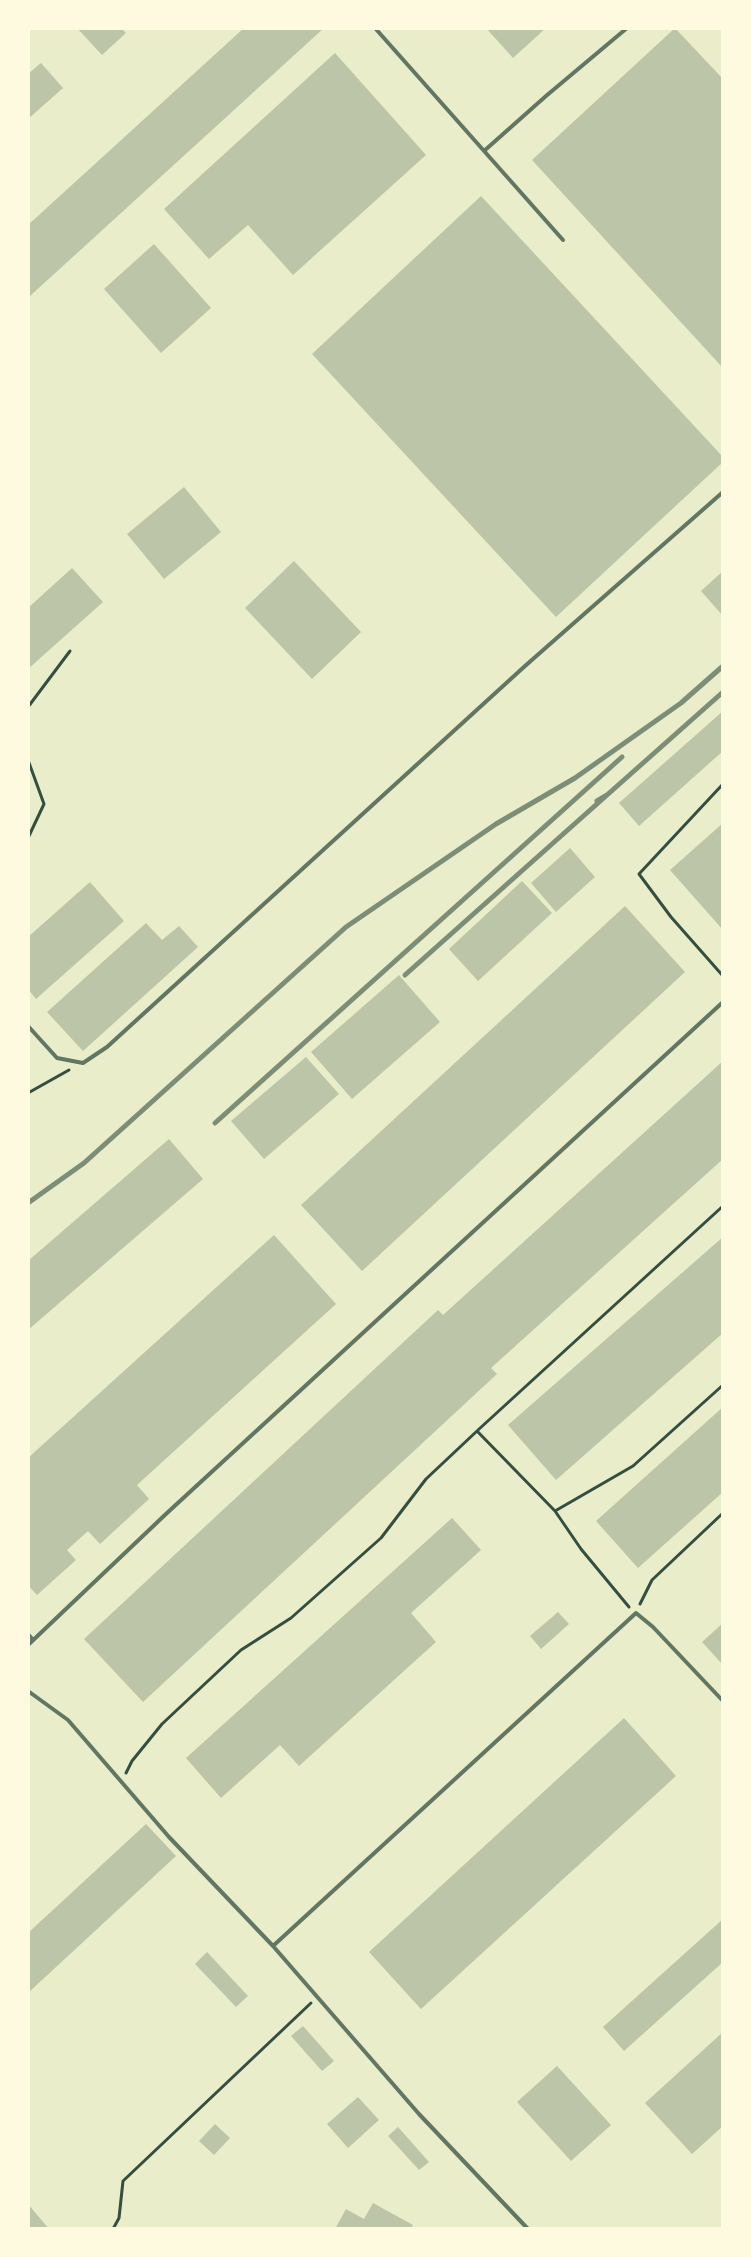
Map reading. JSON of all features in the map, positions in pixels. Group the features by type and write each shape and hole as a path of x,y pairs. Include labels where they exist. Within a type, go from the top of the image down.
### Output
{"lane":[{"path":"375,28 563,240"},
{"path":"484,151 627,28"},
{"path":"28,1026 57,1058 83,1063 107,1047 525,666 723,492"},
{"path":"28,1645 167,1513 723,1002"},
{"path":"273,1946 636,1613 723,1701"},
{"path":"28,1634 33,1640"},
{"path":"28,1691 68,1720 169,1837 273,1946 419,2114 528,2229"}],"path":[{"path":"28,707 70,651"},
{"path":"28,760 44,804 28,838"},
{"path":"723,784 639,874 671,917 723,976"},
{"path":"28,1093 83,1063"},
{"path":"121,1782 132,1761 162,1724 241,1650 291,1618 381,1538 426,1479 723,1206"},
{"path":"555,1511 633,1466 723,1385"},
{"path":"477,1431 555,1511 581,1549 636,1613 652,1580 723,1513"},
{"path":"113,2229 119,2218 123,2181 318,1998"}],"building":[{"path":"77,28 121,28 126,33 102,55"},
{"path":"244,28 324,28 30,296 28,225"},
{"path":"486,28 546,28 513,58"},
{"path":"675,28 723,79 723,368 532,160"},
{"path":"335,53 426,155 293,275 248,225 209,259 164,209"},
{"path":"41,63 63,88 28,119 28,74"},
{"path":"481,196 723,457 723,462 556,617 312,354"},
{"path":"154,244 211,308 161,353 104,289"},
{"path":"184,487 221,532 164,579 127,534"},
{"path":"294,561 361,632 312,679 245,608"},
{"path":"72,568 103,602 28,669 28,608"},
{"path":"723,571 723,616 701,591"},
{"path":"723,711 723,751 639,826 619,803"},
{"path":"723,823 723,930 670,870"},
{"path":"570,848 595,877 556,912 531,883"},
{"path":"522,881 552,913 478,981 449,949"},
{"path":"90,882 124,921 36,999 28,989 28,937"},
{"path":"625,906 685,972 362,1271 301,1205"},
{"path":"146,923 162,940 179,926 198,947 83,1051 47,1012"},
{"path":"399,975 440,1022 352,1099 311,1052"},
{"path":"306,1057 339,1094 264,1159 231,1121"},
{"path":"723,1061 723,1159 491,1368 497,1374 143,1702 84,1639 438,1310 443,1315"},
{"path":"169,1139 203,1179 28,1330 28,1261"},
{"path":"274,1235 336,1304 137,1485 149,1499 100,1544 88,1531 67,1550 76,1560 37,1595 28,1585 28,1458"},
{"path":"723,1237 723,1333 556,1480 508,1425"},
{"path":"723,1407 723,1492 638,1568 596,1521"},
{"path":"452,1518 481,1550 411,1613 436,1642 299,1766 280,1745 221,1798 186,1758"},
{"path":"558,1612 569,1624 541,1649 530,1636"},
{"path":"723,1623 723,1665 702,1642"},
{"path":"624,1718 676,1776 421,2009 369,1952"},
{"path":"146,1824 176,1856 28,1993 28,1933"},
{"path":"723,1919 723,1962 624,2051 603,2027"},
{"path":"207,1952 248,1996 236,2007 195,1964"},
{"path":"303,2026 334,2061 322,2071 291,2036"},
{"path":"723,2032 723,2126 692,2154 645,2103"},
{"path":"557,2066 611,2125 571,2161 517,2102"},
{"path":"358,2097 379,2120 348,2148 327,2124"},
{"path":"215,2124 230,2138 214,2155 199,2141"},
{"path":"398,2127 429,2162 419,2170 388,2136"},
{"path":"373,2203 413,2225 411,2229 335,2229 346,2209 364,2219"},
{"path":"28,2204 49,2229 28,2229"}],"railway":[{"path":"28,1203 84,1163 346,927 496,824 575,778 681,703 723,666"},
{"path":"597,801 723,692"},
{"path":"215,1123 622,757"},
{"path":"405,975 607,795"}]}
